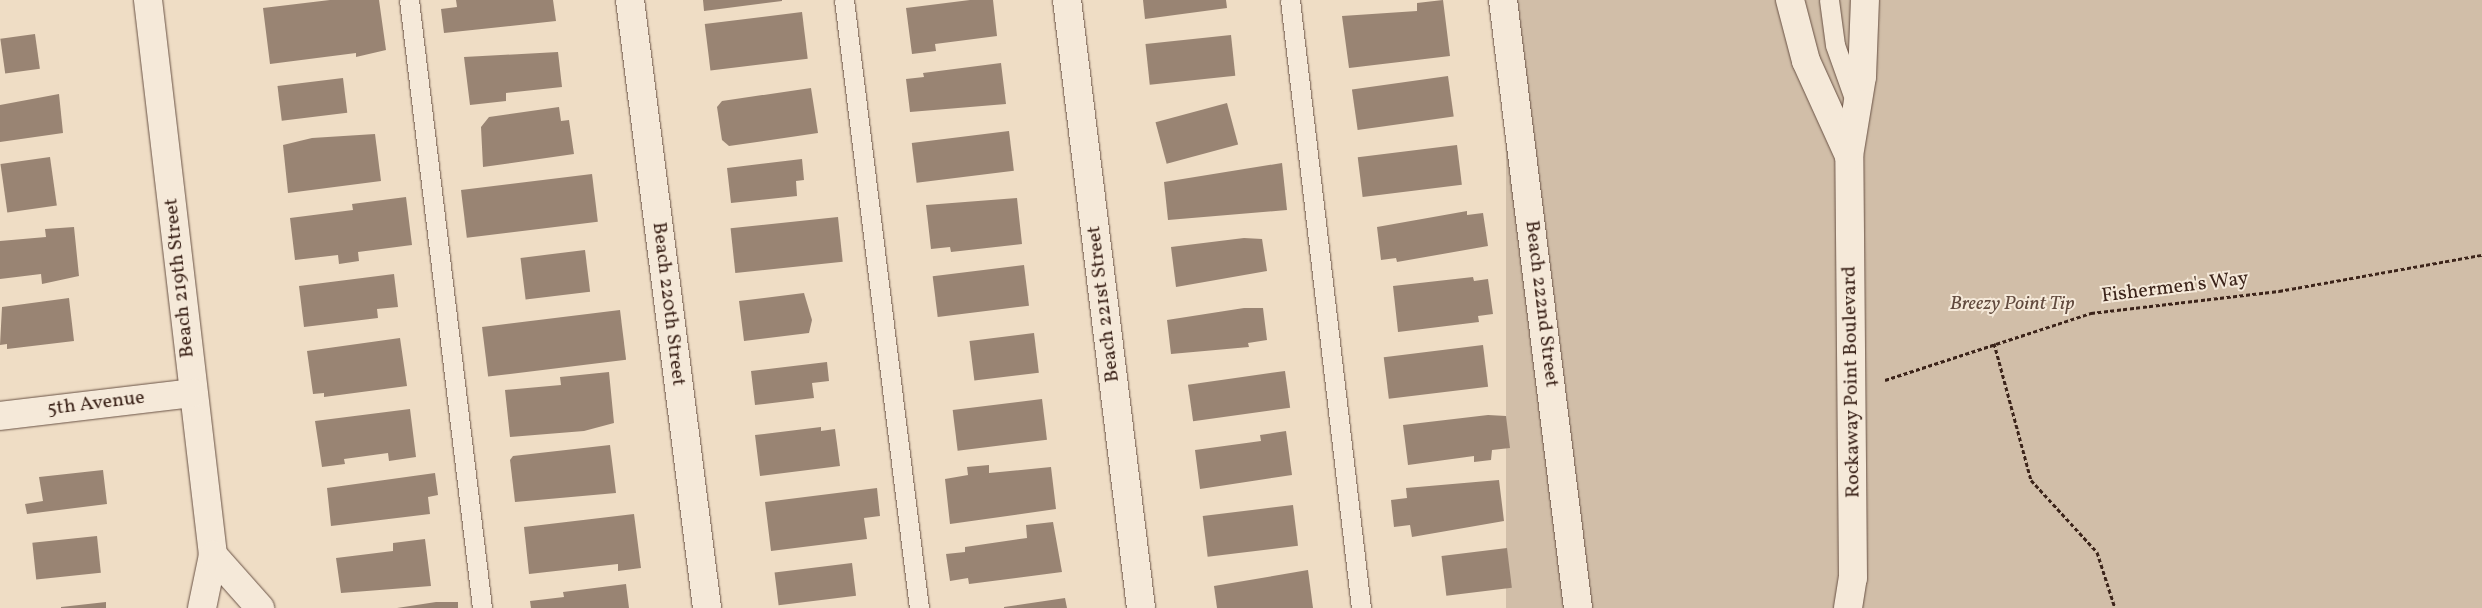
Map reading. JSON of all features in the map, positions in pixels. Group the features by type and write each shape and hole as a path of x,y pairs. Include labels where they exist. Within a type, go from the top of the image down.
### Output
{"street":[{"name":"Beach 219th Street","path":"148,0 213,555 202,608"},
{"name":"Beach 220th Street","path":"630,0 707,608"},
{"name":"Beach 221st Street","path":"1067,0 1141,608"},
{"name":"Beach 222nd Street","path":"1503,0 1578,608"},
{"name":"Rockaway Point Boulevard","path":"1790,0 1806,61 1849,156"},
{"name":"Rockaway Point Boulevard","path":"1848,608 1853,578 1849,156 1857,108 1865,0"},
{"name":"5th Avenue","path":"0,416 193,393"},
{"path":"213,555 260,608"},
{"path":"234,577 237,608"}],"lane":[{"path":"409,0 482,608"},
{"path":"844,0 919,608"},
{"path":"1290,0 1360,608"},
{"path":"1829,0 1835,45 1857,108"}],"path":[{"name":"Fishermen's Way","path":"1851,391 2091,313 2279,291 2482,254"},
{"path":"1994,343 2031,480 2097,552 2115,608"}],"green space":[{"name":"Breezy Point Tip","path":"1506,0 2482,0 2482,608 1506,608"}],"building":[{"path":"330,0 379,0 386,50 356,57 356,53 270,64 263,8"},
{"path":"456,0 553,0 556,21 444,33 441,9 457,7"},
{"path":"703,0 782,0 782,1 704,11"},
{"path":"970,0 993,0 997,36 935,44 936,51 912,54 906,8"},
{"path":"1143,0 1226,0 1227,8 1145,19"},
{"path":"1443,0 1450,56 1349,68 1342,16 1417,11 1417,3"},
{"path":"802,12 808,59 710,71 705,24"},
{"path":"35,34 40,69 5,74 0,39"},
{"path":"1231,35 1235,76 1150,85 1145,44"},
{"path":"558,52 562,87 506,93 506,101 470,105 464,57"},
{"path":"1001,63 1006,104 910,112 906,79 924,77 923,73"},
{"path":"1448,76 1454,117 1358,130 1352,89"},
{"path":"343,78 347,113 282,121 277,86"},
{"path":"811,88 818,133 729,146 722,140 717,107 722,101"},
{"path":"59,94 63,133 0,142 0,105"},
{"path":"1227,103 1238,145 1167,164 1156,122"},
{"path":"559,107 561,121 569,120 574,154 483,167 481,127 489,117"},
{"path":"1009,131 1014,171 917,183 912,143"},
{"path":"375,134 381,181 288,193 283,145 312,138"},
{"path":"1457,145 1462,185 1363,197 1358,157"},
{"path":"50,157 57,206 7,212 0,164"},
{"path":"802,159 804,180 796,181 797,196 731,203 727,168"},
{"path":"1282,163 1287,210 1168,220 1164,182"},
{"path":"592,174 598,222 467,238 461,190"},
{"path":"406,197 412,245 358,252 359,261 339,264 338,255 295,260 290,218 353,210 352,204"},
{"path":"1017,198 1022,244 951,252 950,247 931,249 926,205"},
{"path":"1467,211 1467,215 1483,213 1488,246 1397,262 1396,258 1381,260 1377,227"},
{"path":"838,217 843,262 735,273 731,228"},
{"path":"74,227 79,276 42,284 41,274 0,279 0,241 46,237 45,229"},
{"path":"1244,238 1262,239 1267,271 1176,287 1171,247"},
{"path":"585,250 590,292 526,300 520,258"},
{"path":"1024,265 1029,306 938,317 933,276"},
{"path":"394,274 398,307 377,309 378,318 304,327 299,286"},
{"path":"1473,277 1474,281 1488,279 1493,314 1478,316 1479,322 1398,332 1393,286"},
{"path":"804,293 812,320 809,333 744,341 739,301"},
{"path":"69,298 74,341 7,349 7,344 0,345 2,307"},
{"path":"1244,308 1263,308 1267,340 1248,343 1249,347 1171,354 1167,320"},
{"path":"620,310 626,360 488,377 482,327"},
{"path":"1034,333 1039,373 974,381 969,341"},
{"path":"400,338 407,386 324,397 324,393 313,394 307,351"},
{"path":"1483,345 1488,387 1389,399 1384,357"},
{"path":"827,362 829,381 812,383 814,398 755,405 751,371"},
{"path":"1285,371 1290,408 1193,421 1188,385"},
{"path":"609,372 614,423 584,431 510,437 505,390 561,385 560,377"},
{"path":"1042,399 1047,440 958,451 953,410"},
{"path":"410,409 416,457 389,461 388,453 344,459 345,464 322,467 315,421"},
{"path":"1488,415 1506,416 1510,448 1492,450 1491,460 1474,462 1474,456 1408,465 1403,425"},
{"path":"821,427 821,431 835,429 840,466 760,476 755,435"},
{"path":"1286,431 1292,475 1200,489 1195,450 1261,441 1260,435"},
{"path":"610,445 616,493 515,502 510,460 513,456"},
{"path":"989,465 989,473 1051,467 1056,509 950,524 945,479 968,475 967,467"},
{"path":"103,470 107,504 27,514 25,504 43,501 39,477"},
{"path":"435,473 438,495 428,497 430,514 331,526 327,488"},
{"path":"1499,480 1504,521 1412,537 1410,525 1394,527 1391,500 1407,498 1406,488"},
{"path":"877,488 880,516 864,518 867,539 771,551 765,502"},
{"path":"1293,505 1298,546 1208,557 1203,516"},
{"path":"634,514 641,568 618,571 618,564 529,574 524,527"},
{"path":"1053,522 1062,572 969,584 968,578 950,581 946,554 965,552 965,547 1027,538 1026,525"},
{"path":"97,536 101,573 36,580 32,543"},
{"path":"425,539 431,586 341,593 336,558 393,551 393,543"},
{"path":"1507,548 1512,588 1446,596 1441,556"},
{"path":"852,563 856,596 779,605 775,573"},
{"path":"1308,570 1313,608 1217,608 1214,586"},
{"path":"626,584 629,608 531,608 530,601 564,597 563,592"},
{"path":"1065,598 1067,608 1004,608 1004,607"},
{"path":"106,602 106,608 61,608 61,607"},
{"path":"436,602 458,602 458,608 397,608"}]}
